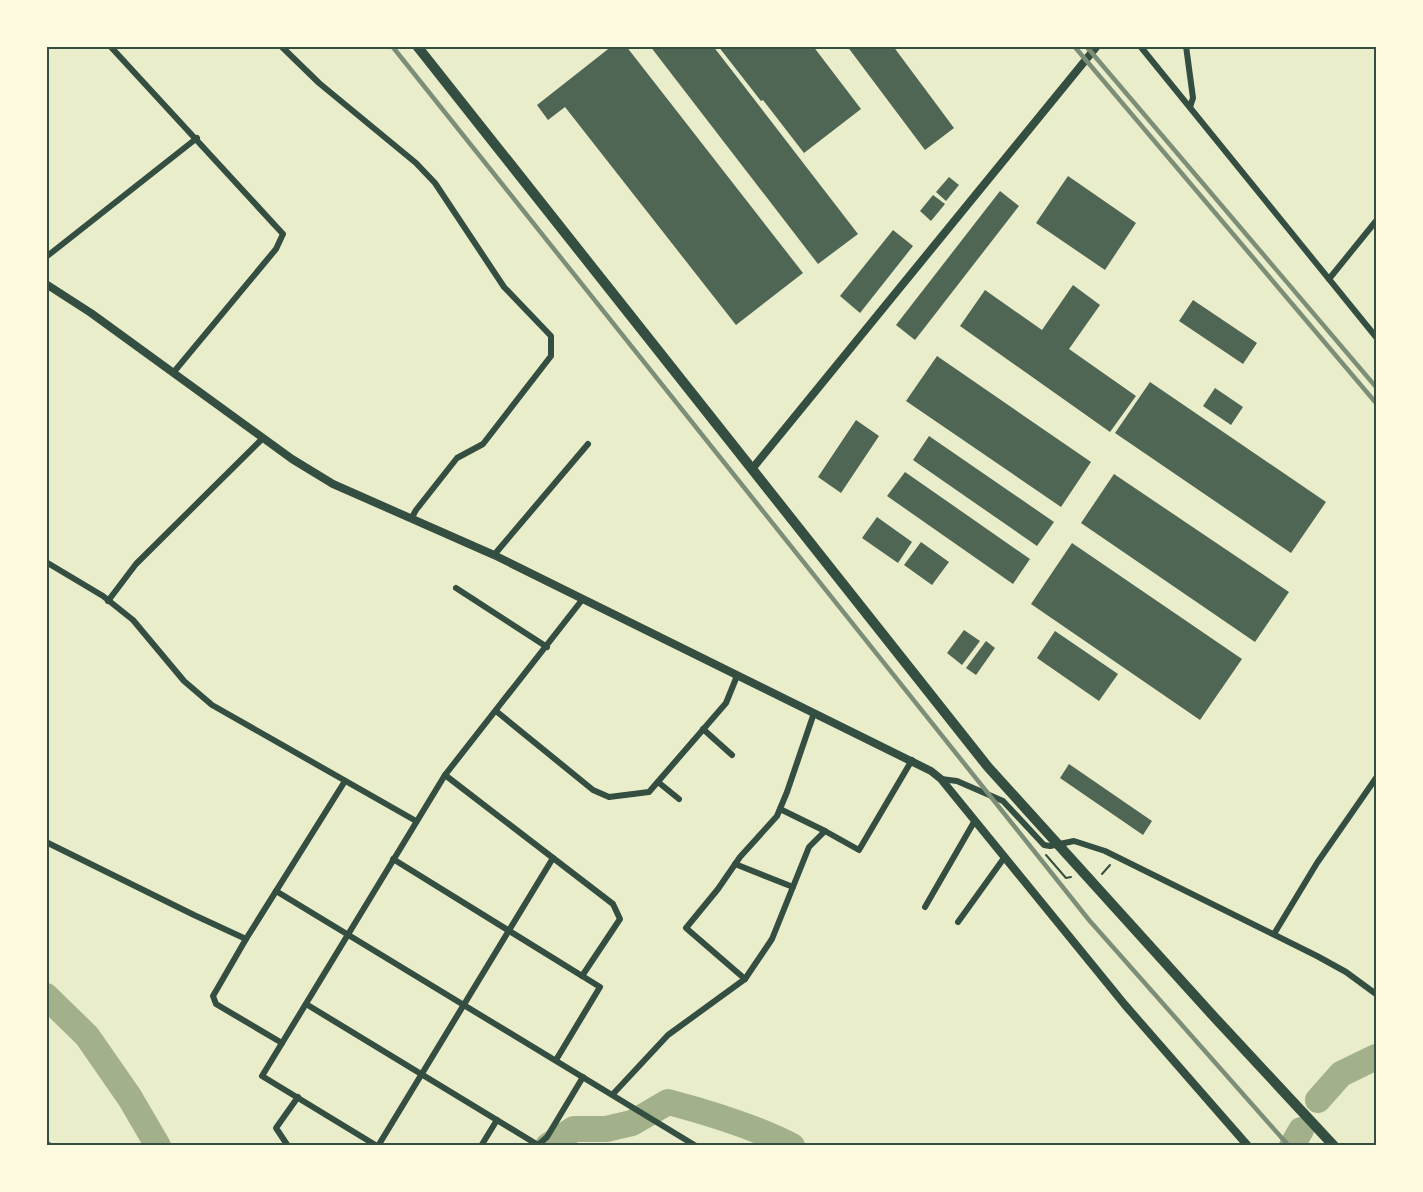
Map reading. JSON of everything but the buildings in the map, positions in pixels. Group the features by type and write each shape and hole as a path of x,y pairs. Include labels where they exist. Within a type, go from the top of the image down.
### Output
{"highway":[{"path":"417,46 988,766 1334,1146"}],"street":[{"path":"110,46 284,234 276,249 173,373"},
{"path":"281,46 319,83 416,163 435,183 504,286 551,336 551,356 483,444 457,458 411,519"},
{"path":"752,468 1097,46"},
{"path":"1140,46 1377,337"},
{"path":"1186,46 1193,98 1190,107"},
{"path":"46,257 197,138"},
{"path":"1329,279 1377,221"},
{"path":"46,284 292,459 333,484 494,555 912,760 941,779 1125,1005 1248,1146"},
{"path":"108,601 136,564 263,438"},
{"path":"494,555 588,444"},
{"path":"47,562 108,601 133,621 184,681 212,705 416,821"},
{"path":"456,588 547,647"},
{"path":"553,858 377,1146 262,1076 444,775 582,600"},
{"path":"496,711 593,790 609,797 649,792 726,703 737,676"},
{"path":"745,979 686,928 735,864 777,816 814,713"},
{"path":"703,729 732,755"},
{"path":"780,809 859,850 912,760"},
{"path":"444,775 613,904 620,919 582,976"},
{"path":"1274,934 1317,863 1377,778"},
{"path":"941,779 957,781 1003,801 1041,842 1050,846 1074,841 1105,851 1274,934 1346,972 1377,994"},
{"path":"282,1043 216,1004 213,996 345,780"},
{"path":"658,782 679,799"},
{"path":"925,907 974,822"},
{"path":"613,1094 668,1035 745,979 772,939 809,847 825,831"},
{"path":"46,842 246,939"},
{"path":"958,922 1004,858"},
{"path":"393,859 600,987 556,1060"},
{"path":"735,864 793,887"},
{"path":"276,891 696,1146"},
{"path":"306,1004 538,1144 547,1137 583,1077"},
{"path":"288,1146 276,1128 298,1097"},
{"path":"481,1146 497,1120"}],"path":[{"path":"1041,842 1038,846 1066,878 1071,877"},
{"path":"1107,880 1102,874 1111,863"},
{"path":"46,1141 54,1146"}],"waterway":[{"path":"46,996 87,1036 130,1098 158,1146"},
{"path":"1318,1100 1341,1074 1376,1057"},
{"path":"548,1146 574,1129 606,1129 632,1123 668,1102 731,1121 792,1146"},
{"path":"1292,1146 1301,1130"}],"railway":[{"path":"392,46 1089,920 1289,1146"},
{"path":"1074,46 1376,403"},
{"path":"1086,46 1376,387"}]}
